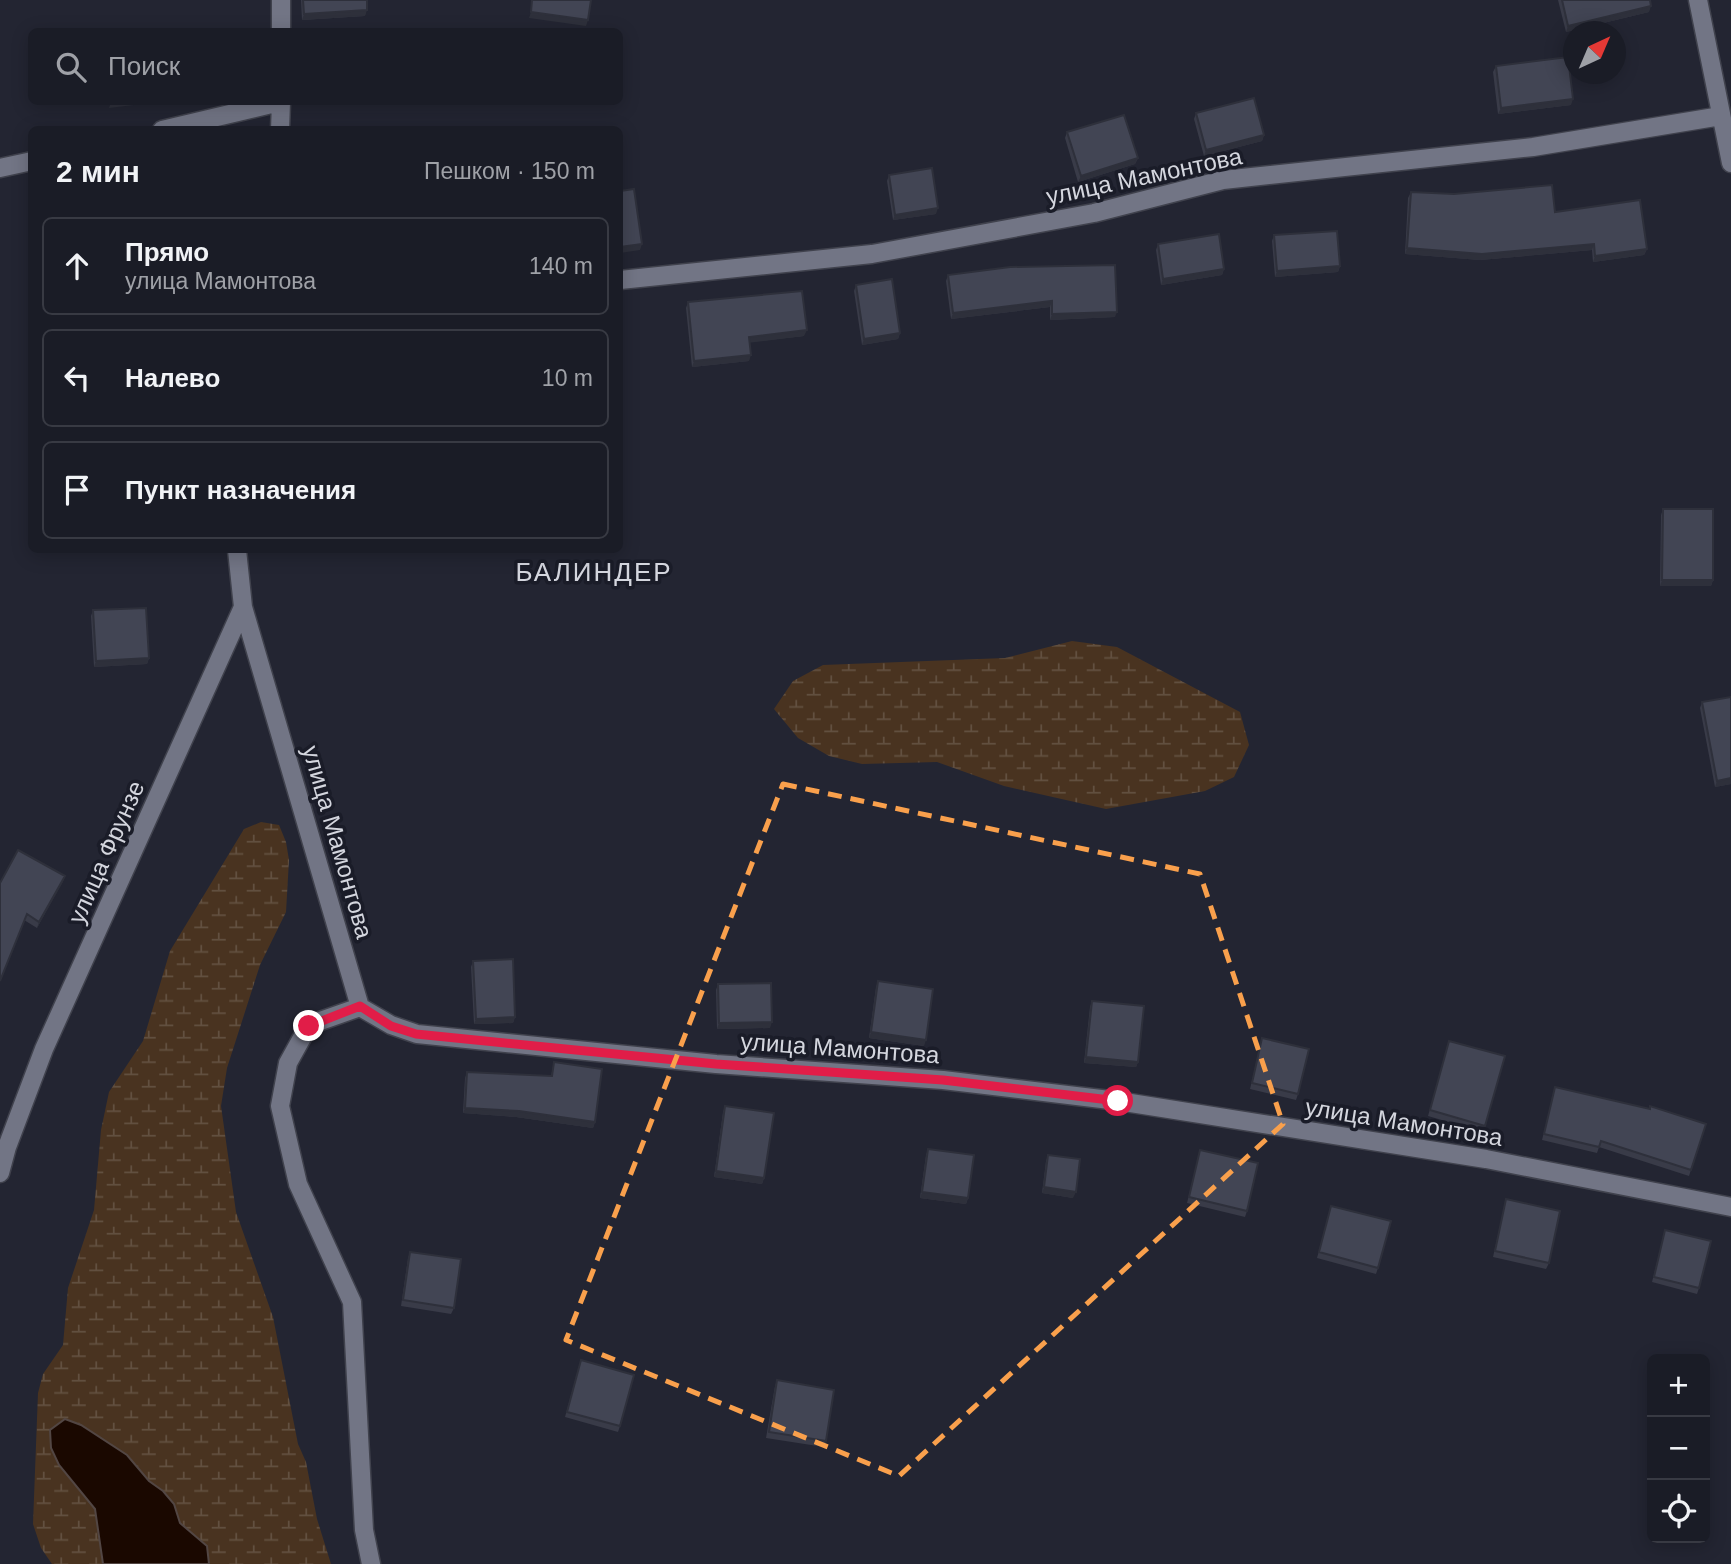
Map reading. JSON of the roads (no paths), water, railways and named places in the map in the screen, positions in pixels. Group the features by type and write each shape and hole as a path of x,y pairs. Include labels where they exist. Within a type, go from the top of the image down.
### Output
{"street":[{"path":"281,0 281,28"},
{"path":"1698,0 1731,163"},
{"path":"179,126 267,105"},
{"path":"280,105 280,126"},
{"name":"улица Мамонтова","path":"623,280 872,254 1094,213 1223,180 1533,147 1721,116"},
{"path":"0,168 28,161"},
{"path":"237,553 243,607"},
{"name":"улица Мамонтова","path":"243,607 360,1006 391,1026 416,1034 716,1064 943,1080 1118,1101 1486,1159 1731,1207"},
{"name":"улица Фрунзе","path":"0,1173 44,1049 243,607"},
{"path":"360,1006 309,1026 288,1063 280,1106 298,1184 352,1302 364,1530 371,1564"}],"district":[{"name":"БАЛИНДЕР","path":"594,572"}]}
